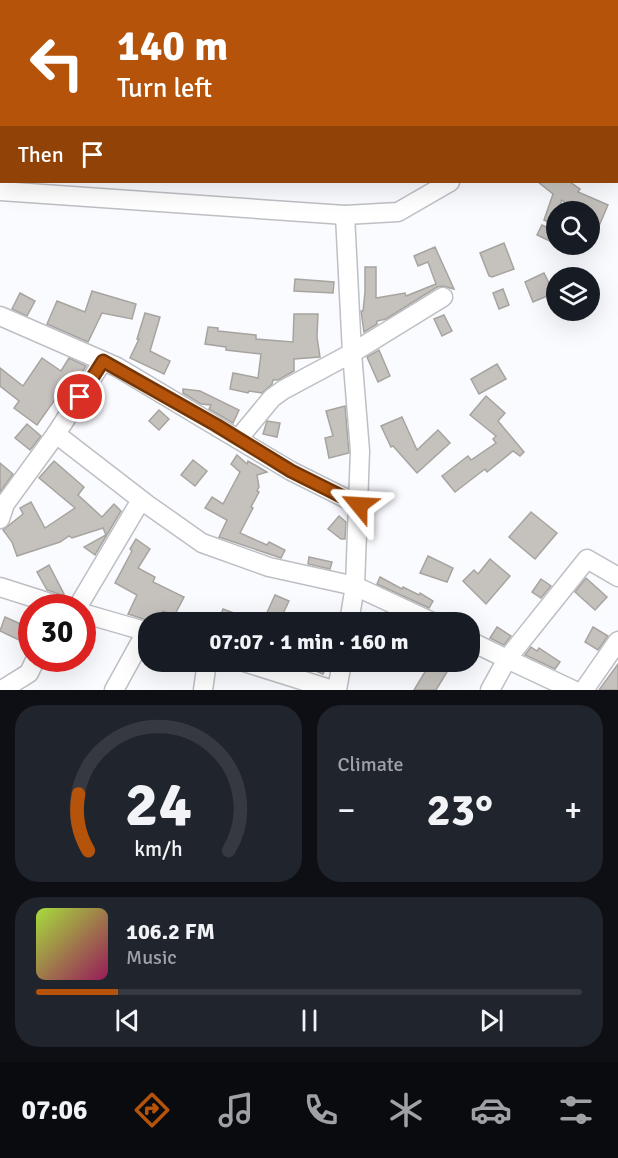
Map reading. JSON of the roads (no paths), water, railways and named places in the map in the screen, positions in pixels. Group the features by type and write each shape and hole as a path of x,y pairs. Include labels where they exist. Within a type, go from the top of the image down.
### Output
{"street":[{"path":"0,191 345,215 398,212 448,183"},
{"path":"345,215 360,451 355,586 351,612"},
{"path":"238,439 272,398 297,381 352,353 443,297"},
{"path":"0,316 117,367 291,471 359,505"},
{"path":"0,519 5,504 56,434 103,361"},
{"path":"56,434 141,500 202,543 269,567 355,586 411,612"},
{"path":"85,594 141,500"},
{"path":"490,690 507,658 587,559 618,578"},
{"path":"0,587 21,594"},
{"path":"96,617 138,629"},
{"path":"584,690 618,641"},
{"path":"480,646 573,690"},
{"path":"114,690 138,648"},
{"path":"2,690 29,672"},
{"path":"202,690 205,672"},
{"path":"275,672 331,690 338,672"}]}
